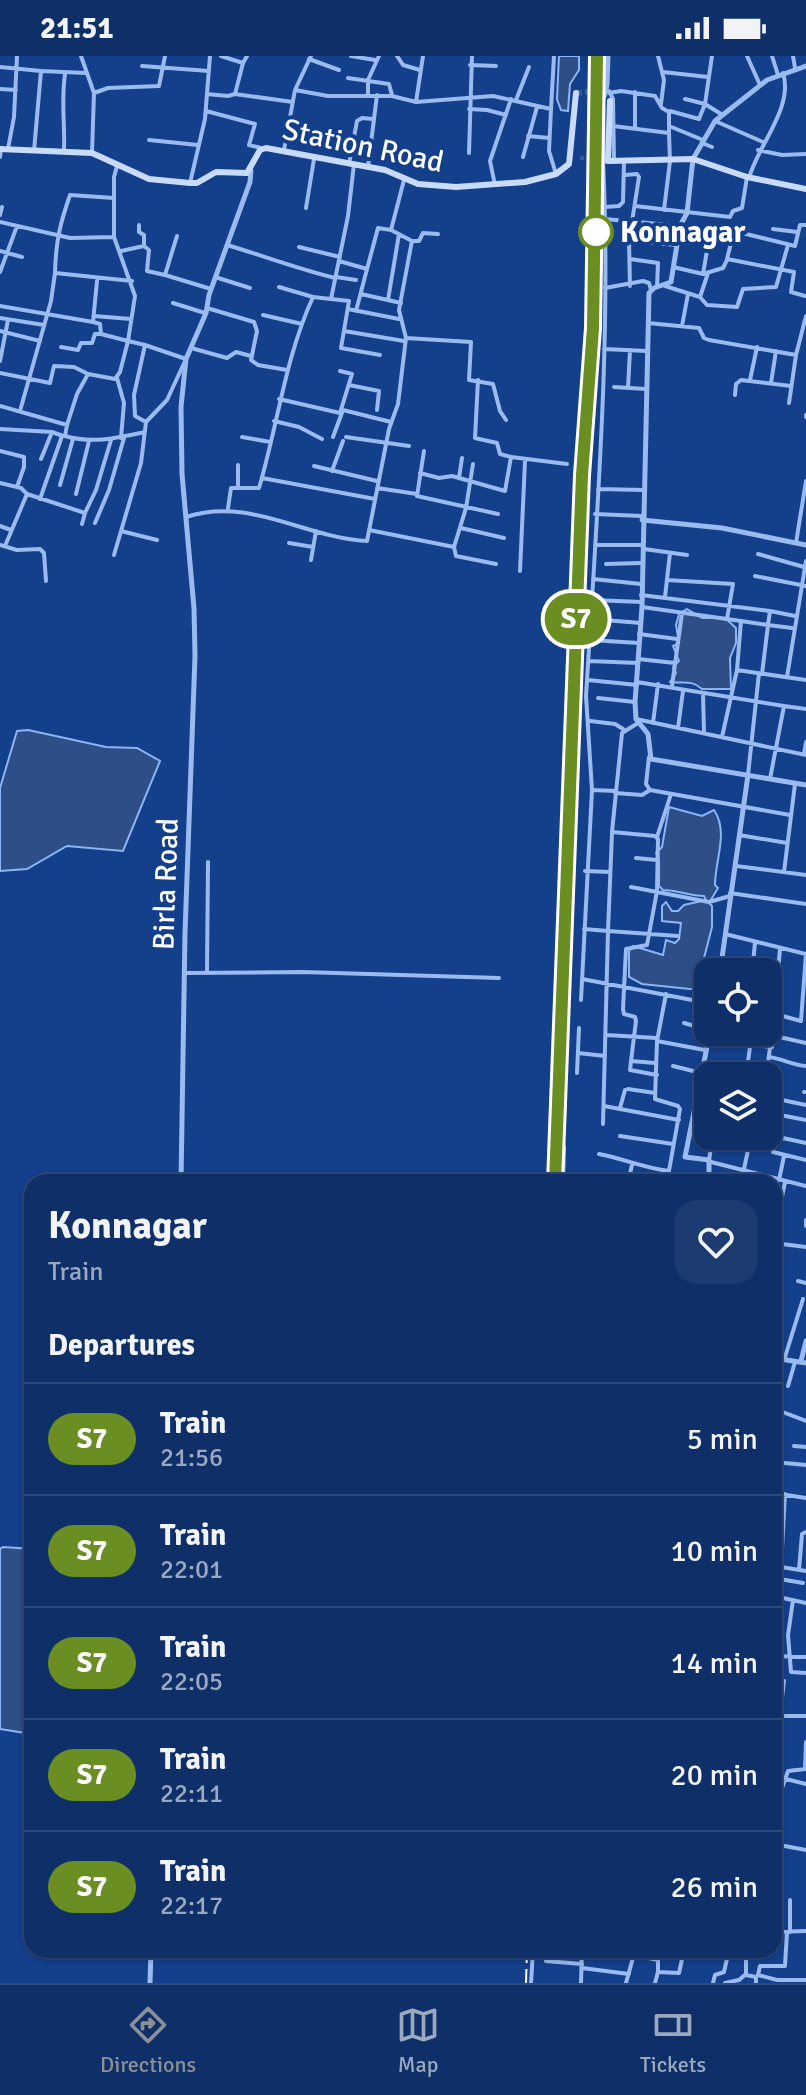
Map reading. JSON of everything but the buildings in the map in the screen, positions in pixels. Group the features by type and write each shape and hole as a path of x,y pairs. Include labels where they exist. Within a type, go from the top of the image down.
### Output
{"main road":[{"path":"556,174 569,164 571,158 576,93"},
{"path":"610,101 606,161 693,159 748,177 806,189"},
{"name":"Station Road","path":"2,151 92,153 149,179 190,183 197,183 216,172 243,174 251,171 262,148 385,170 418,184 456,187 495,185 556,174"}],"street":[{"path":"2,151 16,90 17,56"},
{"path":"81,56 94,93 92,153"},
{"path":"94,93 108,88 159,86 165,56"},
{"path":"190,183 206,111 210,56"},
{"path":"221,56 243,63"},
{"path":"235,94 247,56"},
{"path":"351,56 377,58 368,80 368,95"},
{"path":"397,56 403,65 421,70"},
{"path":"416,102 423,56"},
{"path":"469,153 472,56"},
{"path":"554,56 549,138 556,174"},
{"path":"581,1000 585,871 592,790 588,680 604,349 606,161 603,100 608,56"},
{"path":"658,56 663,72 661,106"},
{"path":"609,93 635,92 655,96 667,110 699,119 705,104 712,56"},
{"path":"747,56 760,85"},
{"path":"635,206 732,216 733,211 742,208 748,177 758,150 785,96 787,83 772,56"},
{"path":"793,56 795,68"},
{"path":"284,150 295,90 310,58 339,70"},
{"path":"470,65 496,66"},
{"path":"142,66 209,71"},
{"path":"658,288 671,282 680,226 687,213 693,159 715,121 760,85 780,74 806,66"},
{"path":"0,67 86,73"},
{"path":"495,185 489,164 506,115 529,67"},
{"path":"34,151 41,71"},
{"path":"663,72 709,77"},
{"path":"64,150 65,116 61,107 65,73"},
{"path":"348,78 389,84 392,96"},
{"path":"606,161 613,126 613,99 607,85"},
{"path":"0,89 16,90"},
{"path":"295,90 337,96 392,96 416,102 469,96 514,100 551,109"},
{"path":"635,92 635,128"},
{"path":"207,94 235,94 293,102"},
{"path":"368,167 377,95"},
{"path":"685,99 705,104 721,114"},
{"path":"523,157 537,107"},
{"path":"469,109 506,115"},
{"path":"664,210 670,161 667,110"},
{"path":"206,111 255,124 249,145 262,148"},
{"path":"331,299 357,121 373,119"},
{"path":"715,121 763,142"},
{"path":"613,126 669,133"},
{"path":"669,126 712,147"},
{"path":"528,136 549,138"},
{"path":"149,140 199,145"},
{"path":"758,150 782,155 806,154"},
{"path":"571,158 580,158"},
{"path":"306,208 314,159"},
{"path":"605,207 619,206 623,202 624,161"},
{"path":"95,523 112,480 122,437 124,403 117,378 128,341 135,296 114,237 117,166"},
{"name":"Birla Road","path":"181,1174 195,656 181,407 186,359 206,310 250,182 251,171"},
{"path":"625,175 637,174 639,177 629,241 630,286"},
{"path":"391,230 404,180"},
{"path":"20,411 51,301 56,234 70,195 114,198"},
{"path":"0,215 2,207"},
{"path":"605,219 680,226"},
{"path":"0,222 70,238 114,237"},
{"path":"139,225 139,232 144,235 144,246"},
{"path":"673,267 705,274 723,268 735,231 796,245 800,225 806,225"},
{"path":"0,272 17,226"},
{"path":"356,311 377,229 391,230 412,241 419,241 423,233 438,234"},
{"path":"773,229 797,232"},
{"path":"700,297 710,233"},
{"path":"388,300 399,234"},
{"path":"165,275 177,236"},
{"path":"399,319 412,241"},
{"path":"629,241 677,245"},
{"path":"226,245 270,258 286,267 356,280"},
{"path":"605,288 646,281 658,288 700,297 707,305 737,307 743,289 775,289 788,245"},
{"path":"120,251 144,246"},
{"path":"144,246 149,250 147,271 211,289"},
{"path":"299,247 367,269"},
{"path":"0,251 22,257"},
{"path":"630,259 658,263 658,288 648,323 642,601 635,702 637,721 648,734 646,784 650,790"},
{"path":"727,259 795,273 791,292 806,294"},
{"path":"55,273 97,280 132,281"},
{"path":"215,277 250,288"},
{"path":"93,319 97,280"},
{"path":"279,287 313,297 349,301 341,348 380,355"},
{"path":"361,294 401,303"},
{"path":"682,326 688,294"},
{"path":"228,510 230,489 258,489 287,370 313,297"},
{"path":"173,303 254,322 257,331 251,356 253,363 287,370"},
{"path":"0,306 45,315 132,319"},
{"path":"185,517 207,510 259,514 316,531 366,541 391,422 398,404 405,340 403,321 348,309"},
{"path":"263,315 302,324"},
{"path":"789,403 806,316"},
{"path":"0,318 44,325"},
{"path":"0,361 2,332 8,319"},
{"path":"93,319 100,324 101,334"},
{"path":"648,323 699,328 704,338 709,340 796,355"},
{"path":"344,331 405,340 471,342 469,380 493,384 500,411 506,420"},
{"path":"2,332 41,341"},
{"path":"61,347 78,350 81,343 92,343 95,334 101,334 186,359 167,400 146,422 141,463 114,555"},
{"path":"145,345 134,395 135,416 146,422"},
{"path":"750,380 757,347"},
{"path":"191,348 227,358 236,352 251,356"},
{"path":"604,349 647,351"},
{"path":"628,388 630,350"},
{"path":"771,383 776,351"},
{"path":"0,373 50,383 57,365 117,378"},
{"path":"333,437 352,374 340,371"},
{"path":"40,499 77,394 88,374"},
{"path":"478,380 475,438 497,443 500,454 525,461 567,464"},
{"path":"735,395 737,382 750,380 791,386"},
{"path":"349,385 379,391 377,410"},
{"path":"614,387 646,389"},
{"path":"279,399 333,413 343,410 391,422"},
{"path":"0,406 67,425"},
{"path":"274,421 299,427 322,439"},
{"path":"0,429 52,432 89,441 111,440 145,432"},
{"path":"41,459 52,432"},
{"path":"242,437 270,442"},
{"path":"60,485 73,439"},
{"path":"332,471 344,439 409,446"},
{"path":"82,524 111,440"},
{"path":"76,494 89,441"},
{"path":"0,451 24,457 17,487"},
{"path":"417,494 424,451"},
{"path":"420,473 439,478 448,475 507,491 511,457"},
{"path":"459,478 462,458"},
{"path":"520,571 525,461"},
{"path":"473,464 466,508 454,547 456,556 496,564"},
{"path":"238,465 238,488"},
{"path":"314,466 417,494 418,497 498,514"},
{"path":"262,478 375,499"},
{"path":"796,543 806,481"},
{"path":"0,483 85,513"},
{"path":"598,489 643,490"},
{"path":"27,494 2,546 17,550 40,549 44,553 46,581"},
{"path":"595,514 722,528 806,545"},
{"path":"799,519 806,521"},
{"path":"0,526 11,530"},
{"path":"461,528 504,538"},
{"path":"369,530 454,547"},
{"path":"121,531 157,540"},
{"path":"311,560 316,531"},
{"path":"289,543 313,547"},
{"path":"595,545 642,547 687,555"},
{"path":"665,597 670,553"},
{"path":"758,554 805,564 792,628 787,677"},
{"path":"606,564 641,563"},
{"path":"755,576 803,585"},
{"path":"593,579 641,584"},
{"path":"667,580 733,584 727,620"},
{"path":"592,600 642,601 665,597 795,616"},
{"path":"642,601 682,613 792,628"},
{"path":"722,737 747,608"},
{"path":"722,958 770,611"},
{"path":"672,687 682,613"},
{"path":"591,619 641,623"},
{"path":"639,634 678,640"},
{"path":"590,640 639,643"},
{"path":"589,661 675,663"},
{"path":"737,670 806,680"},
{"path":"588,680 658,684 806,709"},
{"path":"653,723 658,684"},
{"path":"678,728 683,690"},
{"path":"703,693 704,733"},
{"path":"598,698 635,702"},
{"path":"770,779 784,706"},
{"path":"590,721 615,724 623,729"},
{"path":"623,729 637,721 653,723 805,754 806,742"},
{"path":"603,1124 612,832 623,729"},
{"path":"649,757 806,785"},
{"path":"784,872 795,784"},
{"path":"592,790 642,795 650,790 790,815"},
{"path":"657,1075 630,1070 636,1018 623,1012 624,985 626,949 646,947 657,891 657,837 663,828 671,793"},
{"path":"612,832 657,837"},
{"path":"739,835 787,843"},
{"path":"636,858 657,860"},
{"path":"207,971 208,862"},
{"path":"734,865 806,875"},
{"path":"585,871 610,872"},
{"path":"631,887 709,902 730,894 806,904"},
{"path":"584,929 678,936"},
{"path":"725,934 806,954 804,1023 782,1016"},
{"path":"754,958 756,942"},
{"path":"779,958 780,949"},
{"path":"185,973 499,978"},
{"path":"582,979 694,1000"},
{"path":"666,994 657,1040 655,1100 678,1106 679,1120 668,1174"},
{"path":"684,1023 694,1026"},
{"path":"577,1073 579,1028"},
{"path":"607,1035 657,1040 705,1050"},
{"path":"782,1038 806,1043"},
{"path":"703,1062 706,1046"},
{"path":"748,1062 750,1046 770,1048 768,1062"},
{"path":"578,1053 605,1056"},
{"path":"769,1057 789,1059 806,1066"},
{"path":"631,1061 655,1063"},
{"path":"673,1066 694,1071"},
{"path":"620,1108 626,1089 655,1093"},
{"path":"782,1100 806,1105"},
{"path":"685,1157 694,1104"},
{"path":"604,1106 679,1120"},
{"path":"782,1115 806,1120"},
{"path":"620,1136 674,1144"},
{"path":"782,1139 806,1143"},
{"path":"563,1174 564,1147"},
{"path":"709,1174 711,1150"},
{"path":"744,1169 748,1150"},
{"path":"772,1150 784,1156 806,1160"},
{"path":"599,1154 669,1171"},
{"path":"672,1155 760,1174"},
{"path":"784,1156 782,1181 806,1186"},
{"path":"630,1174 632,1163"},
{"path":"806,1220 806,1226"},
{"path":"782,1244 806,1247"},
{"path":"798,1281 806,1283"},
{"path":"785,1357 803,1299"},
{"path":"788,1386 801,1362 806,1341"},
{"path":"782,1357 801,1362"},
{"path":"782,1412 806,1421"},
{"path":"794,1446 806,1447"},
{"path":"782,1463 806,1465"},
{"path":"782,1494 806,1498"},
{"path":"782,1556 785,1494"},
{"path":"799,1570 802,1534 806,1532"},
{"path":"782,1567 806,1571"},
{"path":"782,1579 803,1583"},
{"path":"782,1598 806,1603"},
{"path":"793,1600 788,1635 791,1672 806,1673"},
{"path":"782,1658 806,1657"},
{"path":"782,1716 806,1716"},
{"path":"782,1789 788,1771 805,1769 806,1742"},
{"path":"782,1777 806,1784"},
{"path":"782,1846 806,1850"},
{"path":"790,1900 785,1966 759,1967 759,1976 776,1982 806,1980"},
{"path":"782,1932 806,1931"},
{"path":"150,1983 151,1958"},
{"path":"531,1983 533,1958"},
{"path":"581,1983 582,1958"},
{"path":"626,1983 633,1958"},
{"path":"648,1958 658,1960 655,1983"},
{"path":"658,1972 679,1973 682,1958"},
{"path":"713,1983 716,1975 724,1972 727,1958"},
{"path":"725,1983 738,1982 746,1974 746,1958"},
{"path":"546,1961 629,1974"},
{"path":"746,1974 756,1977 756,1983"}],"water":[{"path":"559,56 579,56 579,70 570,84 568,111 561,110 557,99"},
{"path":"687,609 702,618 725,618 736,628 736,643 730,658 731,689 702,689 690,683 670,682 676,673 673,667 679,661 673,646 679,643 676,625 679,614"},
{"path":"28,730 106,747 137,748 160,761 123,851 67,846 27,869 0,871 0,788 17,731"},
{"path":"669,807 702,816 714,810 721,837 715,885 718,888 709,903 712,906 712,927 704,958 694,958 694,989 642,984 629,977 629,951 633,946 663,955 666,940 675,943 679,939 681,923 662,921 662,906 666,902 672,911 678,911 684,905 706,900 704,896 663,890 659,886 659,859 656,853 662,847"},
{"path":"24,1548 24,1733 0,1729 0,1549"}],"tunnel":[{"path":"576,93 599,91 610,101"},
{"path":"580,158 600,160"}],"railway":[{"path":"555,1174 582,475 593,328 597,56"},
{"path":"526,1983 527,1958"}],"train":[{"name":"S7","path":"555,1174 582,475 593,328 597,56"}],"place":[{"name":"Konnagar","path":"596,232"}]}
